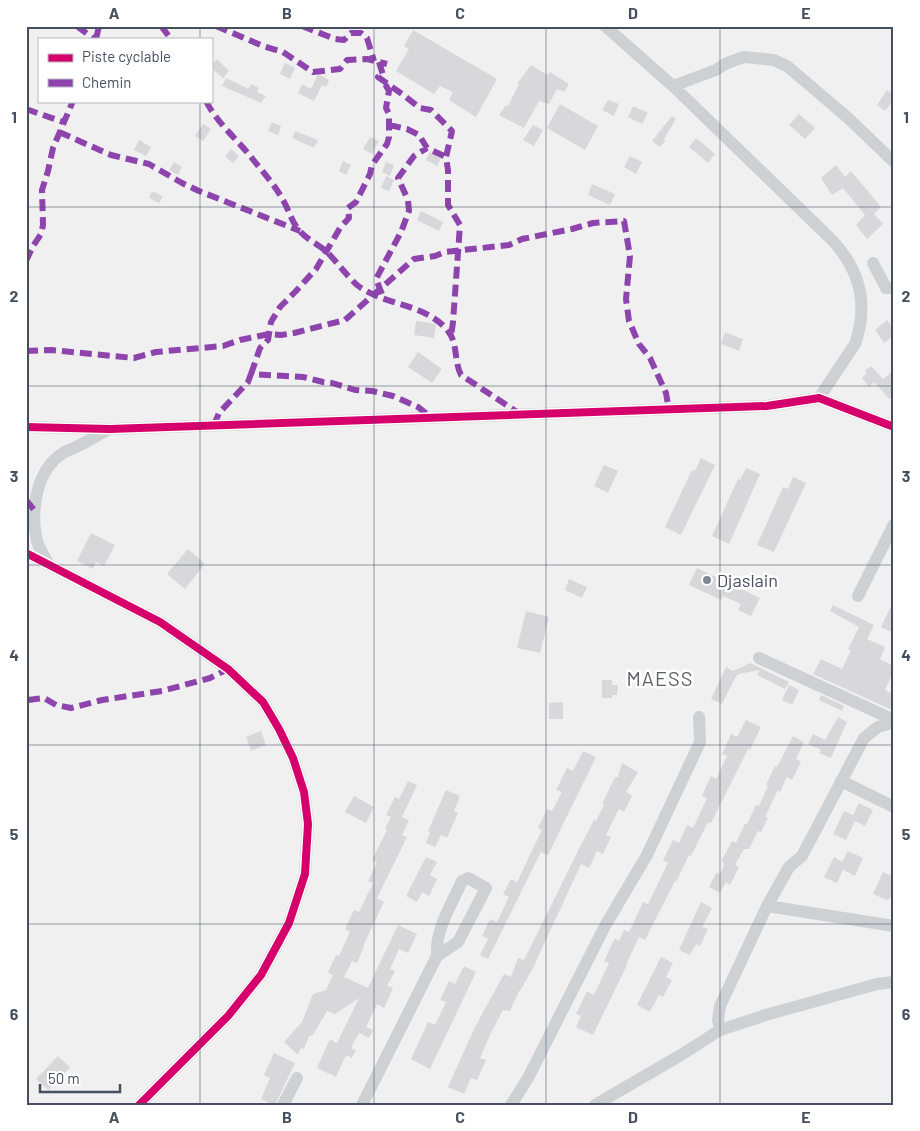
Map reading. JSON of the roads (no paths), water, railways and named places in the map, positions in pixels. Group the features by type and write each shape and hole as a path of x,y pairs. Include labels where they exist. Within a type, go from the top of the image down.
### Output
{"street":[{"path":"605,26 674,86 832,240 854,268 861,293 862,315 859,334 855,344 819,398"},
{"path":"674,86 744,57 774,60 787,66 847,116 894,162"},
{"path":"873,263 886,288 894,288"},
{"path":"26,427 110,429 767,406 819,398 892,424"},
{"path":"49,565 37,542 35,505 37,489 54,461 64,452 74,449 90,438 110,429"},
{"path":"858,596 894,524"},
{"path":"26,553 160,622 228,669 267,708 293,758 304,792 308,824 305,874 289,923 261,975 228,1016 139,1105"},
{"path":"759,658 894,721"},
{"path":"511,1105 528,1078 605,926 648,855 700,742 699,717"},
{"path":"720,1030 718,1020 720,1006 767,906 789,867 802,856 864,738 878,727 894,721"},
{"path":"841,781 894,807"},
{"path":"362,1105 437,956 458,942 481,899 486,888 468,878 462,881 441,927 436,943 437,956"},
{"path":"767,906 894,926"},
{"path":"594,1105 681,1055 720,1030 769,1014 877,984 894,982"},
{"path":"283,1105 297,1078"}],"place":[{"name":"Djaslain","path":"707,580"}],"district":[{"name":"MAESS","path":"660,678"}]}
